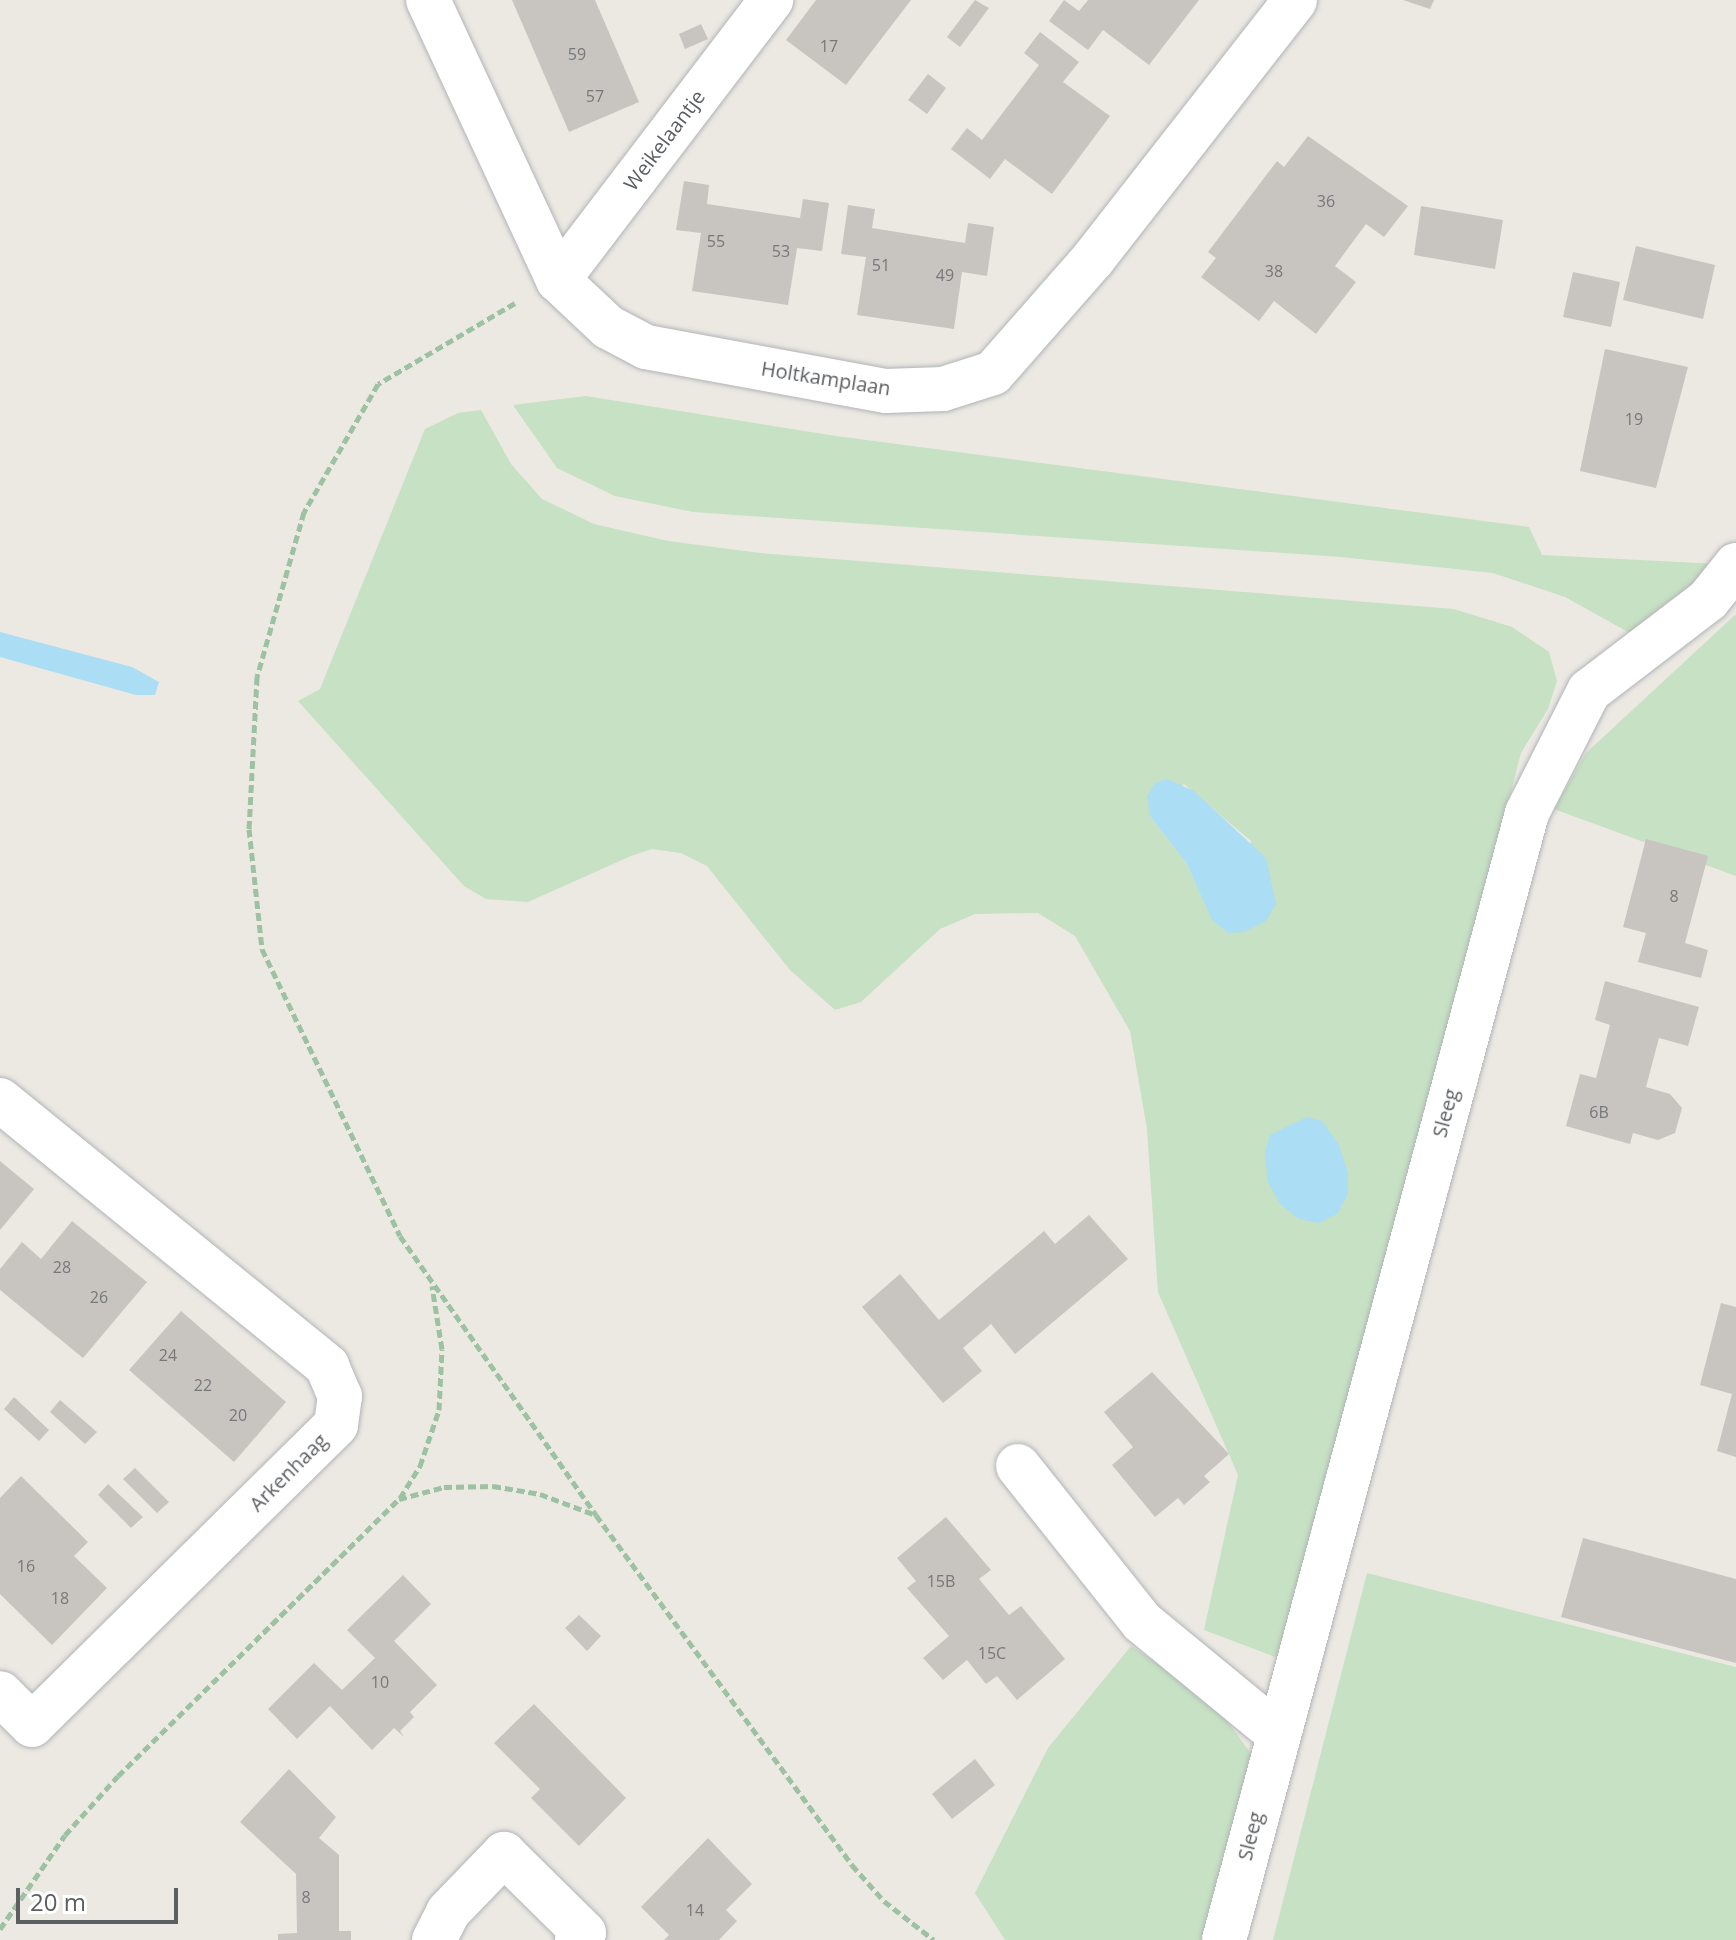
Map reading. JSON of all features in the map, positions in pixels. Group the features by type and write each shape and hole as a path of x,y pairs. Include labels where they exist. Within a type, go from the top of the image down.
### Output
{"street":[{"name":"Holtkamplaan","path":"428,0 558,280 608,327 646,347 886,391 943,389 993,373 1093,259 1295,0"},
{"name":"Weikelaantje","path":"558,280 771,0"},
{"name":"Sleeg","path":"1224,1940 1276,1732 1527,813 1589,691 1708,600 1736,565"},
{"name":"Arkenhaag","path":"0,1100 327,1366 340,1396 336,1425 32,1725 0,1693"},
{"path":"1018,1466 1142,1622 1276,1732"},
{"path":"434,1940 448,1912 504,1854 584,1933 577,1940"}],"path":[{"path":"558,280 424,353 378,384 304,512 257,677 249,829 262,949 400,1236 596,1515 852,1865 884,1901 934,1940"},
{"path":"0,1929 65,1835 107,1788 399,1499 420,1466 439,1410 442,1349 431,1281"},
{"path":"399,1499 444,1487 493,1486 540,1494 596,1515"}],"green space":[{"path":"586,396 836,436 1529,527 1542,555 1718,564 1656,627 1628,632 1565,597 1493,573 1341,557 693,512 615,496 557,468 513,405"},
{"path":"481,410 511,464 542,499 594,524 668,541 760,553 1454,609 1512,627 1549,652 1557,681 1548,709 1521,753 1283,1660 1204,1630 1238,1475 1158,1292 1147,1129 1130,1031 1075,936 1038,913 975,914 940,929 861,1002 835,1010 790,970 707,866 681,853 652,849 528,902 486,899 464,886 298,701 320,689 425,429 458,413","holes":["1184,784 1251,841 1228,933 1212,919 1187,864 1150,816"]},
{"path":"1736,614 1736,876 1554,809 1586,753"},
{"path":"1367,1573 1736,1667 1736,1940 1273,1940"},
{"path":"1131,1646 1211,1698 1256,1761 1209,1940 1005,1940 975,1893 1048,1748"}],"water":[{"path":"0,632 132,667 159,682 155,695 136,695 0,657"},
{"path":"1167,779 1194,791 1266,858 1276,904 1266,921 1244,932 1228,933 1212,920 1187,864 1150,816 1147,796 1155,783"},
{"path":"1307,1117 1322,1121 1339,1145 1348,1173 1348,1194 1337,1214 1319,1223 1299,1219 1280,1204 1268,1182 1265,1153 1270,1135"}],"building":[{"path":"512,0 595,0 639,102 569,132"},
{"path":"816,0 911,0 846,85 786,40"},
{"path":"975,0 989,8 960,47 947,37"},
{"path":"1064,0 1079,11 1088,0 1199,0 1149,65 1103,30 1088,50 1049,21"},
{"path":"1403,0 1434,0 1430,9"},
{"path":"701,24 708,39 685,49 679,34"},
{"path":"1040,32 1079,62 1063,82 1110,116 1052,194 1005,159 990,179 951,149 967,128 982,140 1011,102 1039,65 1024,53"},
{"path":"928,74 946,88 927,114 908,100"},
{"path":"1308,136 1408,206 1384,237 1366,224 1335,266 1356,282 1316,334 1274,301 1259,321 1201,277 1216,258 1208,252 1277,161 1284,167"},
{"path":"684,181 709,185 707,204 800,218 803,199 829,203 822,251 797,248 788,305 692,291 701,233 676,230"},
{"path":"848,205 875,209 872,228 965,243 968,223 994,227 987,276 962,272 954,329 857,315 866,257 841,254"},
{"path":"1421,206 1503,220 1495,269 1414,255"},
{"path":"1636,246 1715,265 1703,319 1623,300"},
{"path":"1573,272 1620,282 1611,327 1563,317"},
{"path":"1605,349 1688,367 1656,488 1580,471"},
{"path":"1646,839 1708,856 1685,943 1708,950 1701,978 1638,962 1646,933 1623,927"},
{"path":"1605,981 1699,1007 1688,1046 1659,1038 1646,1087 1670,1094 1682,1108 1675,1133 1658,1140 1633,1133 1630,1144 1566,1126 1580,1074 1596,1078 1610,1025 1595,1020"},
{"path":"0,1161 34,1189 0,1230"},
{"path":"1089,1215 1128,1259 1015,1354 991,1324 963,1348 982,1371 943,1403 862,1307 900,1274 939,1320 1044,1231 1055,1244"},
{"path":"72,1221 147,1282 83,1358 0,1290 0,1269 22,1242 41,1259"},
{"path":"1721,1303 1736,1307 1736,1457 1717,1451 1732,1394 1700,1385"},
{"path":"181,1311 286,1402 234,1462 129,1370"},
{"path":"1152,1372 1229,1454 1204,1476 1210,1482 1184,1505 1178,1498 1155,1517 1112,1465 1133,1447 1104,1412"},
{"path":"14,1397 49,1430 39,1441 4,1409"},
{"path":"60,1400 97,1432 85,1444 50,1412"},
{"path":"135,1468 169,1502 157,1513 123,1479"},
{"path":"21,1476 88,1542 74,1556 107,1588 52,1645 0,1594 0,1498"},
{"path":"108,1484 143,1517 131,1528 98,1495"},
{"path":"946,1517 991,1570 979,1579 1009,1615 1021,1606 1065,1659 1017,1700 997,1676 986,1684 967,1660 943,1680 923,1658 949,1636 907,1588 916,1581 897,1558"},
{"path":"1583,1538 1736,1579 1736,1663 1561,1617"},
{"path":"403,1575 431,1604 394,1641 437,1685 410,1712 414,1717 400,1731 404,1737 394,1728 372,1750 330,1706 297,1739 268,1709 314,1663 342,1690 375,1658 347,1630"},
{"path":"579,1615 601,1636 587,1651 565,1628"},
{"path":"534,1704 626,1798 579,1846 531,1798 540,1789 494,1743"},
{"path":"975,1759 995,1785 952,1819 932,1794"},
{"path":"289,1769 336,1817 319,1838 339,1855 339,1931 351,1931 351,1940 278,1940 278,1934 297,1933 296,1874 240,1822"},
{"path":"708,1838 752,1884 726,1910 737,1921 719,1940 664,1940 669,1935 641,1907"}]}
